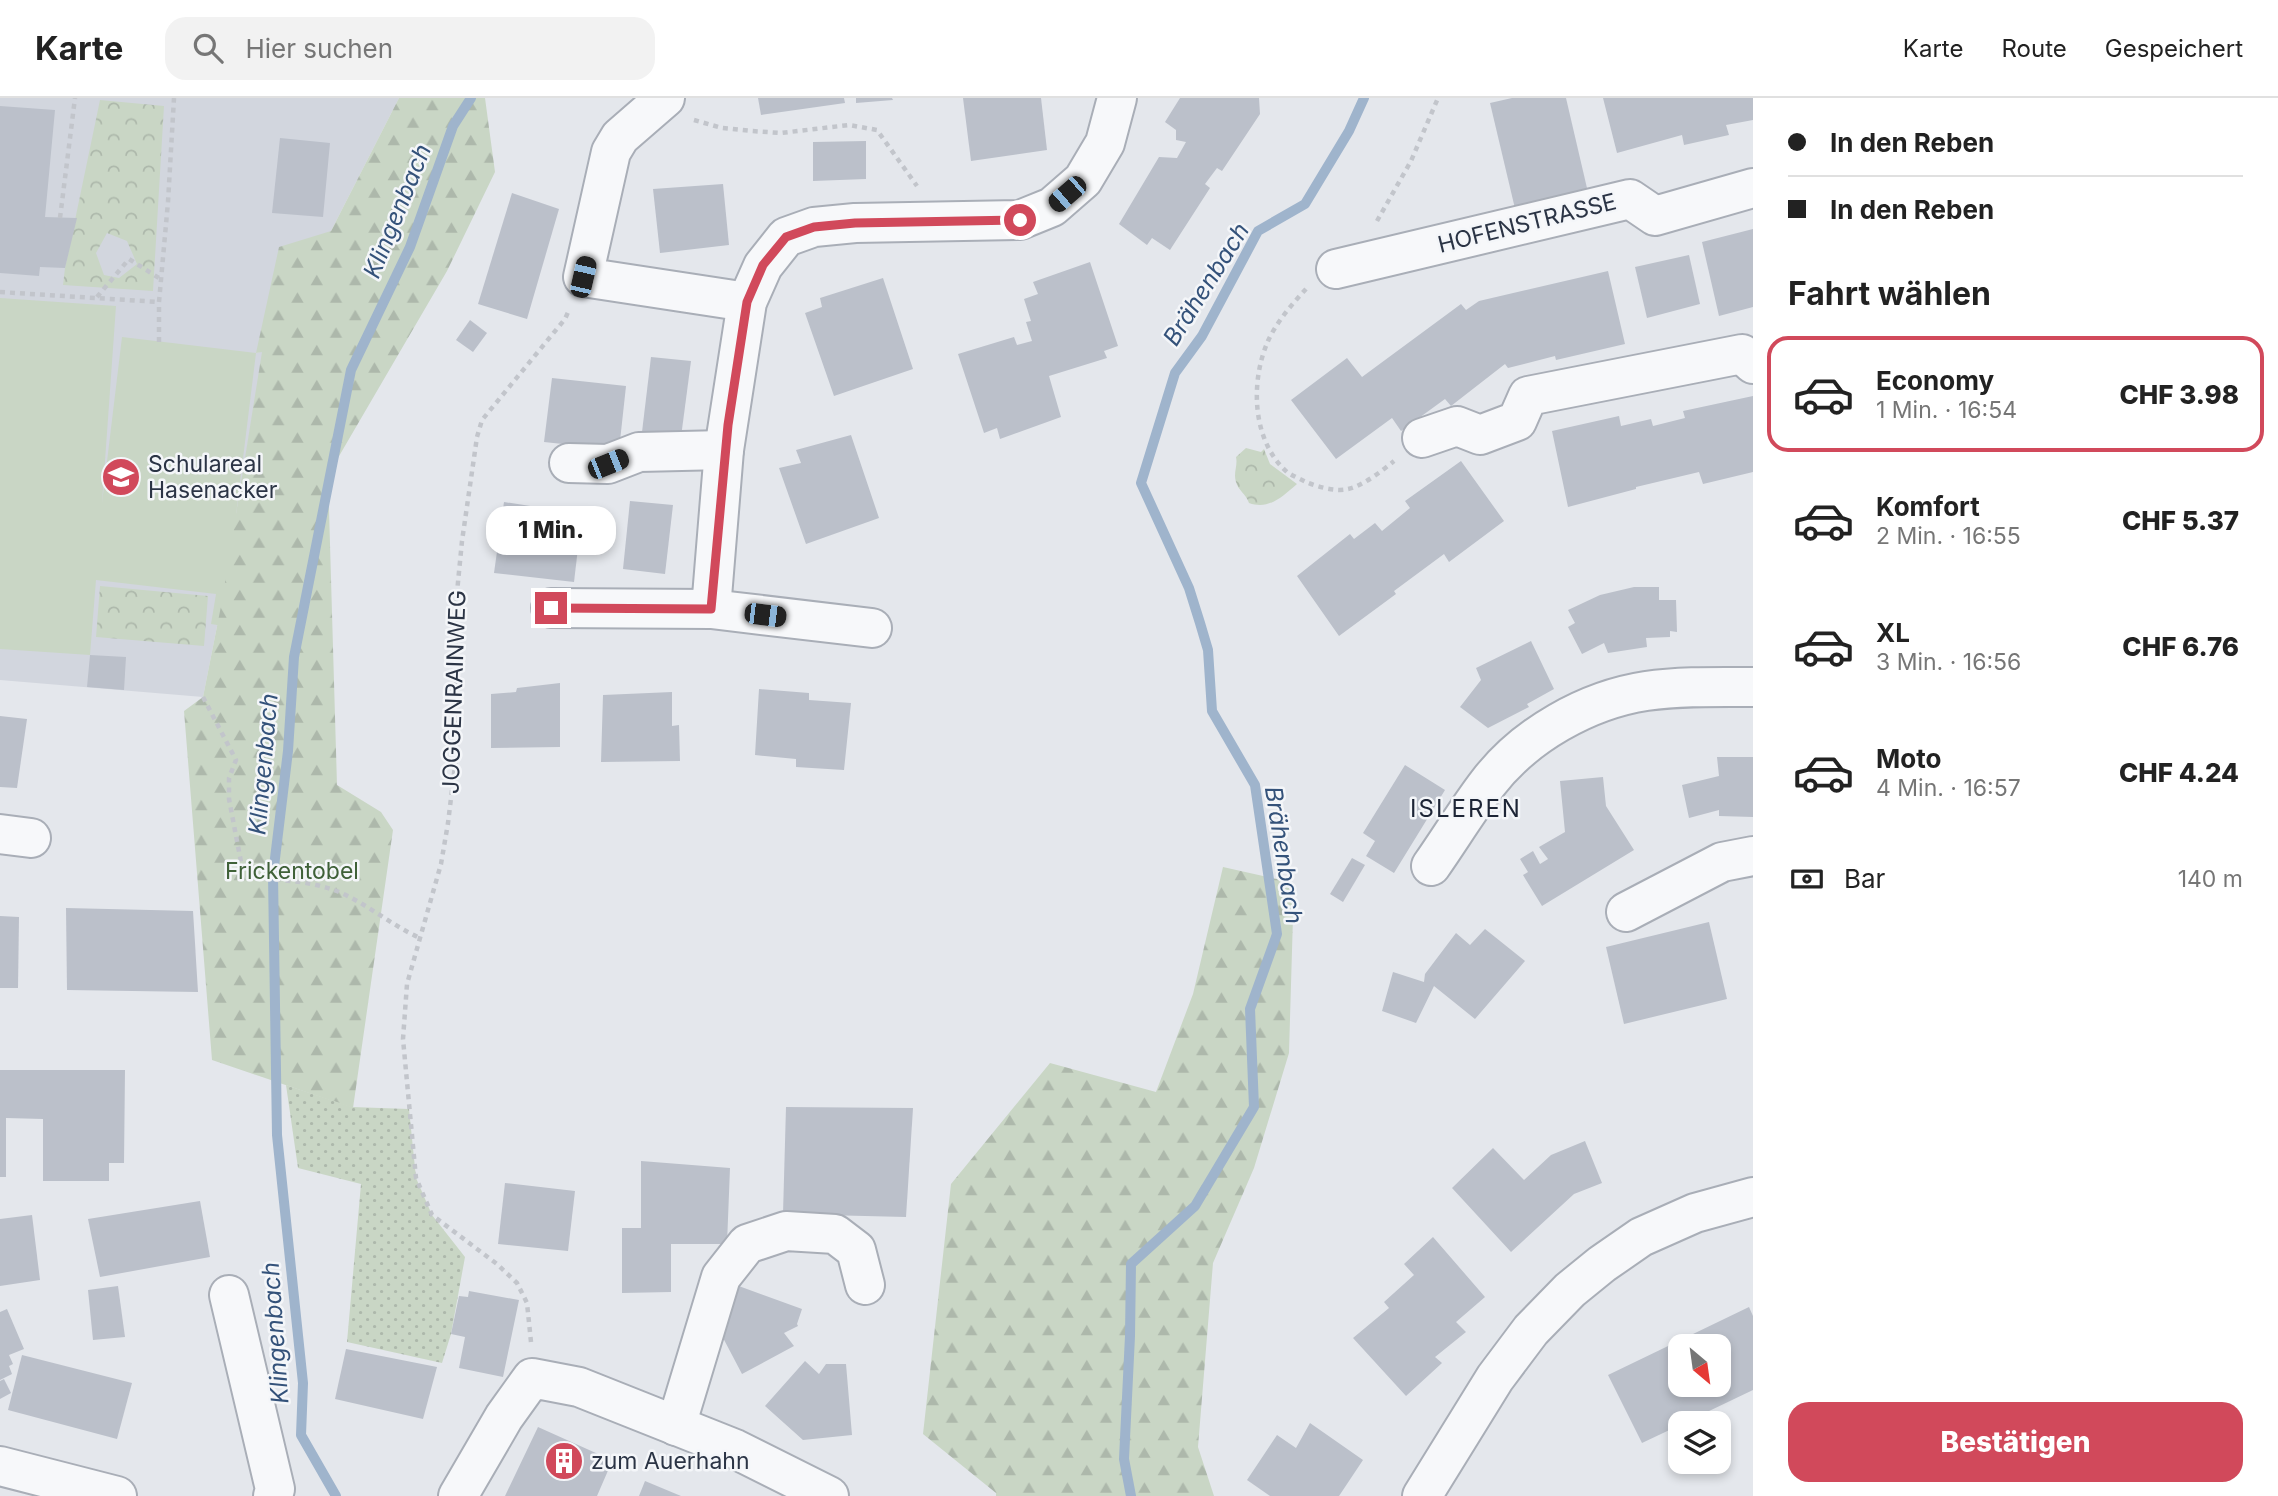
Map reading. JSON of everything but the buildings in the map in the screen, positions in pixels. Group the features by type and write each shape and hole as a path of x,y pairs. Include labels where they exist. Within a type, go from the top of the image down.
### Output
{"street":[{"path":"711,609 724,450 747,302 763,265 786,237 814,227 936,220 1020,220 1052,207 1083,180 1105,142 1117,98"},
{"path":"675,107 620,137 611,152 583,277 747,302"},
{"name":"HOFENSTRASSE","path":"1336,269 1630,199 1655,216 1753,188"},
{"path":"1422,438 1457,426 1480,435 1517,421 1528,396 1742,354 1753,364"},
{"path":"569,463 608,464 639,452 724,450"},
{"path":"551,608 711,609 872,628"},
{"path":"1431,866 1489,781 1523,747 1558,723 1599,704 1646,691 1753,687"},
{"path":"1626,912 1723,862 1753,856"},
{"path":"1422,1496 1495,1378 1531,1330 1570,1290 1641,1237 1695,1213 1753,1197"},
{"path":"676,1426 720,1277 747,1244 786,1231 835,1234 856,1250 865,1285"},
{"path":"229,1295 275,1489 273,1496"},
{"path":"458,1496 504,1417 533,1378 579,1387 735,1449 776,1484 829,1496"},
{"path":"0,1466 117,1496"}],"path":[{"path":"60,218 75,98"},
{"path":"159,342 159,302 174,98"},
{"path":"1374,227 1411,161 1438,98"},
{"path":"675,107 702,124 752,131 781,133 849,125 877,130 912,178 936,220"},
{"path":"97,297 129,259 162,280"},
{"path":"1336,269 1305,290 1268,341 1261,364 1256,398 1267,446 1289,474 1317,487 1348,489 1378,474 1422,438"},
{"name":"JOGGENRAINWEG","path":"533,1378 527,1303 517,1283 497,1264 432,1215 416,1178 403,1038 407,984 441,864 457,749 455,612 477,437 482,420 565,319 583,277"},
{"path":"0,292 159,302"},
{"path":"203,697 236,760 229,778 229,799 241,862 249,878 325,887 345,895 403,930 420,937"}],"shaded area":[{"name":"Schulareal Hasenacker","path":"0,98 399,98 331,231 256,353 263,351 222,601 203,697 0,680"}],"green space":[{"name":"Frickentobel","path":"399,98 485,98 495,172 447,271 328,475 337,785 381,812 393,830 353,1108 212,1060 184,711 203,697 222,601 262,352 256,353 279,247 331,231"},
{"path":"100,100 164,106 153,291 63,285","holes":["107,233 127,241 137,264 119,278 104,275 96,253"]},
{"path":"0,298 116,306 102,503 122,337 256,353 236,515 236,628 211,624 216,594 96,580 90,655 0,649"},
{"path":"1246,448 1261,452 1264,449 1270,464 1297,484 1269,503 1249,503 1237,485 1235,476 1236,457"},
{"path":"100,586 208,596 204,646 96,637"},
{"path":"1223,867 1294,883 1289,1053 1254,1168 1213,1263 1198,1447 1214,1496 996,1496 996,1493 923,1434 951,1184 1050,1063 1156,1092 1193,994"},
{"path":"286,1085 352,1107 409,1109 416,1178 432,1215 465,1257 451,1334 442,1363 347,1342 361,1184 298,1168"}],"waterway":[{"name":"Klingenbach","path":"336,1496 301,1435 303,1383 277,1135 273,875 288,751 294,657 351,370 410,247 453,126 471,98"},
{"name":"Brähenbach","path":"1131,1496 1124,1459 1131,1264 1195,1206 1254,1107 1250,1009 1277,934 1255,785 1212,711 1208,650 1200,623 1189,588 1141,483 1175,373 1202,336 1258,231 1305,204 1349,131 1364,98"}],"place":[{"name":"Schulareal Hasenacker","path":"121,477"},
{"name":"zum Auerhahn","path":"564,1461"}],"district":[{"name":"ISLEREN","path":"1466,808"}],"route":[{"path":"551,608 711,609 724,450 747,302 763,265 786,237 814,227 855,223 1020,220"}]}
